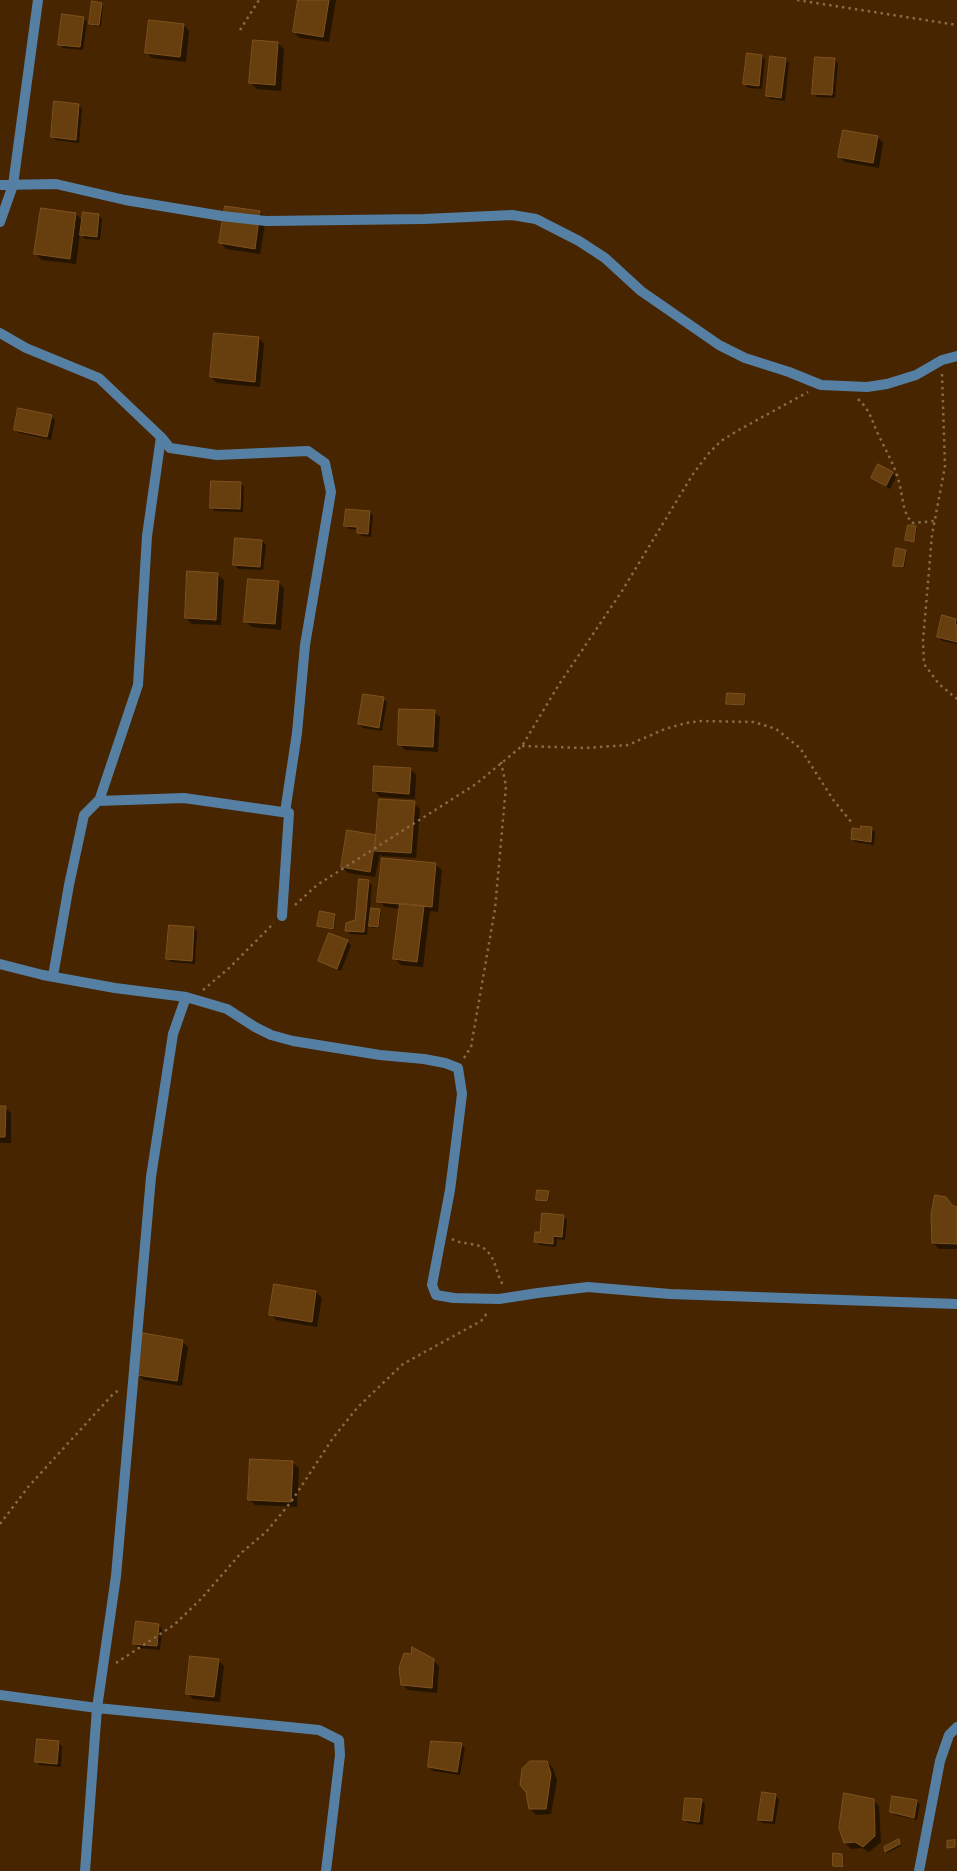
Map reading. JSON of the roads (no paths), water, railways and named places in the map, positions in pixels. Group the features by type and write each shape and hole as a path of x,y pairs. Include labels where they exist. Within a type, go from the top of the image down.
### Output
{"street":[{"path":"0,222 13,185 38,0"},
{"path":"0,185 56,184 125,200 222,216 266,221 523,216 536,219 579,241 605,258 641,291 720,345 745,358 789,372 821,385 867,387 887,384 916,375 942,360 957,356"},
{"path":"0,333 26,348 99,378 161,437 170,448 216,455 308,451 325,463 331,492 305,645 297,733 285,812"},
{"path":"53,976 69,884 84,816 99,802 138,685 147,536 161,437"},
{"path":"99,802 184,798 289,813 282,916"},
{"path":"0,964 115,988 190,998 227,1009 254,1027 271,1035 286,1039 380,1055 445,1063 458,1068 462,1094 450,1190 432,1285 436,1295 454,1298 499,1299 588,1287 670,1294 957,1304"},
{"path":"85,1871 97,1708 116,1576 151,1178 173,1034 190,998"},
{"path":"0,1695 97,1708 319,1730 338,1740 340,1755 326,1871"},
{"path":"919,1871 940,1761 949,1735 957,1727"}]}
